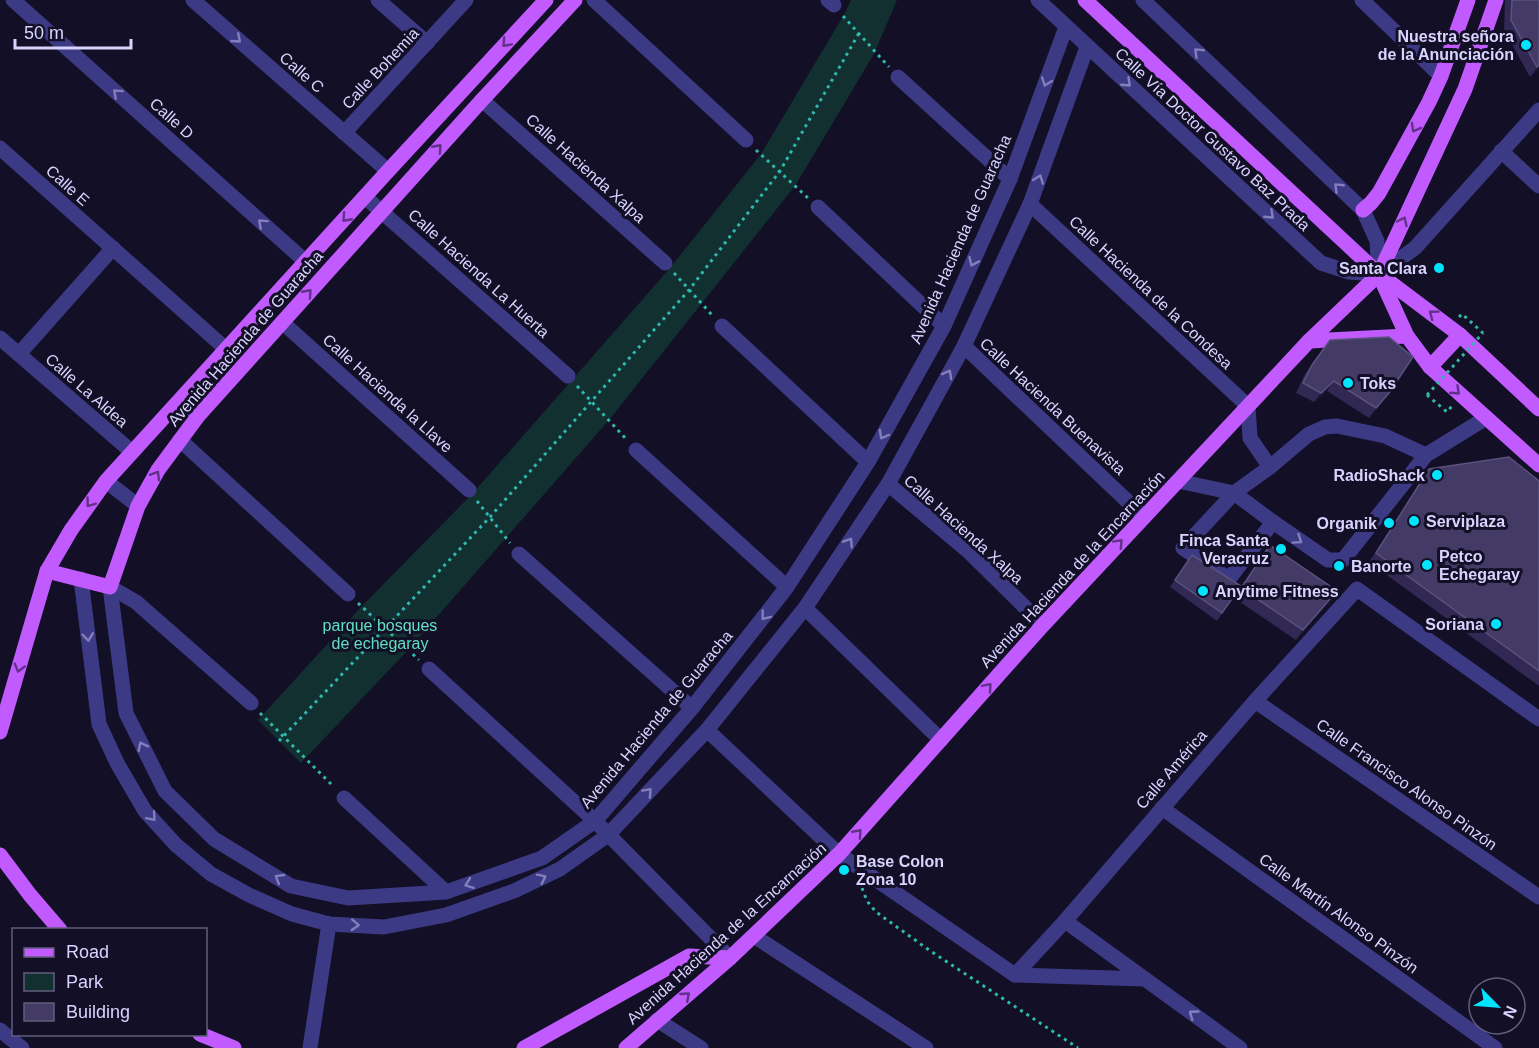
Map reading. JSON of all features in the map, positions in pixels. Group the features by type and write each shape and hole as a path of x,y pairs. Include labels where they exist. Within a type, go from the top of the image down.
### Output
{"main road":[{"name":"Avenida Hacienda de Guaracha","path":"0,732 47,571 71,530 106,481 546,0"},
{"name":"Avenida Hacienda de Guaracha","path":"110,587 138,507 158,470 198,416 575,0"},
{"name":"Calle Vía Doctor Gustavo Baz Prada","path":"1085,0 1379,274 1460,335 1539,409"},
{"path":"1363,210 1379,193 1429,102 1441,76 1468,0"},
{"path":"1379,274 1465,89 1496,0"},
{"name":"Calle Vía Doctor Gustavo Baz Prada","path":"1379,274 1407,336 1430,367 1539,465"},
{"name":"Avenida Hacienda de la Encarnación","path":"626,1048 730,958 839,854 1043,625 1144,516 1309,341 1379,274"},
{"path":"1430,367 1460,335"},
{"path":"1309,341 1407,336"},
{"path":"47,571 110,587"},
{"path":"0,855 58,928"},
{"path":"524,1048 689,956 730,958"},
{"path":"203,1036 234,1048"}],"street":[{"name":"Calle D","path":"14,0 306,262"},
{"name":"Calle C","path":"193,0 388,171"},
{"path":"378,0 427,43"},
{"name":"Calle Bohemia","path":"344,133 466,0"},
{"path":"594,0 746,140"},
{"name":"Calle Vía Doctor Gustavo Baz Prada","path":"1038,0 1321,262 1349,272 1379,274 1377,241 1363,210 1143,0"},
{"path":"1362,0 1441,76"},
{"name":"Avenida Hacienda de Guaracha","path":"110,587 126,713 165,791 214,839 291,886 348,898 446,892 542,858 595,821 692,708 787,588 868,462 944,326 1010,179 1066,27"},
{"path":"81,579 99,724 117,763 145,811 176,845 211,874 249,895 292,914 329,924 384,927 446,915 514,891 560,869 608,835 707,729 806,608 888,484 964,346 1030,204 1088,47"},
{"path":"898,77 1010,179"},
{"name":"Calle Hacienda Xalpa","path":"482,100 665,263"},
{"name":"Avenida Hacienda de la Encarnación","path":"1379,274 1416,248 1539,110"},
{"name":"Calle E","path":"0,148 226,349"},
{"path":"1501,151 1539,186"},
{"name":"Calle Hacienda La Huerta","path":"365,197 568,376"},
{"name":"Calle Hacienda de la Condesa","path":"1030,204 1248,406"},
{"path":"818,207 944,326"},
{"path":"986,233 1011,245"},
{"path":"19,354 113,248"},
{"name":"Calle Hacienda la Llave","path":"282,322 469,490"},
{"path":"722,326 868,462"},
{"name":"Calle La Aldea","path":"0,338 132,452"},
{"name":"Calle Hacienda Buenavista","path":"964,346 1144,516"},
{"path":"180,400 198,416"},
{"path":"1248,406 1250,438 1270,467"},
{"path":"1178,481 1234,493 1328,560 1343,560 1426,455 1486,418"},
{"path":"1273,522 1229,579 1183,548 1234,493 1270,467 1309,434 1324,428 1337,426 1385,435 1426,455"},
{"path":"180,440 348,594"},
{"path":"636,450 787,588"},
{"path":"106,481 138,507"},
{"name":"Calle Hacienda Xalpa","path":"888,484 968,551 1043,625"},
{"path":"850,490 853,502 861,510 871,508"},
{"path":"519,554 692,708"},
{"path":"806,559 817,559 825,566 825,578"},
{"path":"110,587 136,602 251,703"},
{"name":"Calle América","path":"1015,975 1065,921 1255,701 1357,589 1539,719"},
{"path":"806,608 941,740"},
{"path":"429,669 595,821 730,958"},
{"name":"Calle Francisco Alonso Pinzón","path":"1255,701 1539,897"},
{"path":"707,729 839,854 1015,975 1145,979"},
{"path":"344,798 446,892"},
{"name":"Calle Martín Alonso Pinzón","path":"1162,808 1495,1048"},
{"path":"1065,921 1240,1048"},
{"path":"310,1048 329,924"},
{"path":"754,936 926,1048"},
{"path":"657,1020 701,1048"},
{"path":"0,1030 22,1048"}],"path":[{"path":"831,3 898,77"},
{"path":"279,741 490,518 689,290 780,171 859,33"},
{"path":"746,140 818,207"},
{"path":"665,263 722,326"},
{"path":"1446,412 1427,395 1483,333 1462,314"},
{"path":"568,376 636,450"},
{"path":"469,490 519,554"},
{"path":"348,594 429,669"},
{"path":"251,703 344,798"},
{"path":"856,866 867,901 876,912 928,950 1078,1048"}],"green space":[{"name":"parque bosques de echegaray","path":"851,0 897,0 874,54 795,186 609,420 408,650 301,763 258,720 361,607 472,494 670,268 761,154"}],"building":[{"name":"Nuestra señora de la Anunciación","path":"1512,0 1539,0 1539,65 1537,67 1511,20"},
{"name":"Toks","path":"1389,337 1413,357 1376,408 1334,381 1321,393 1303,383 1312,365 1330,340"},
{"name":"Soriana","path":"1509,457 1539,481 1539,671 1376,553 1429,469"},
{"path":"1270,545 1337,591 1303,630 1241,588"},
{"name":"Anytime Fitness","path":"1192,555 1241,586 1222,613 1175,580"}],"place":[{"name":"Nuestra señora de la Anunciación","path":"1526,45"},
{"name":"Santa Clara","path":"1439,268"},
{"name":"Toks","path":"1348,383"},
{"name":"RadioShack","path":"1437,475"},
{"name":"Serviplaza","path":"1414,521"},
{"name":"Organik","path":"1389,523"},
{"name":"Finca Santa Veracruz","path":"1281,549"},
{"name":"Petco Echegaray","path":"1427,565"},
{"name":"Banorte","path":"1339,566"},
{"name":"Anytime Fitness","path":"1203,591"},
{"name":"Soriana","path":"1496,624"},
{"name":"Base Colon Zona 10","path":"844,870"}]}
